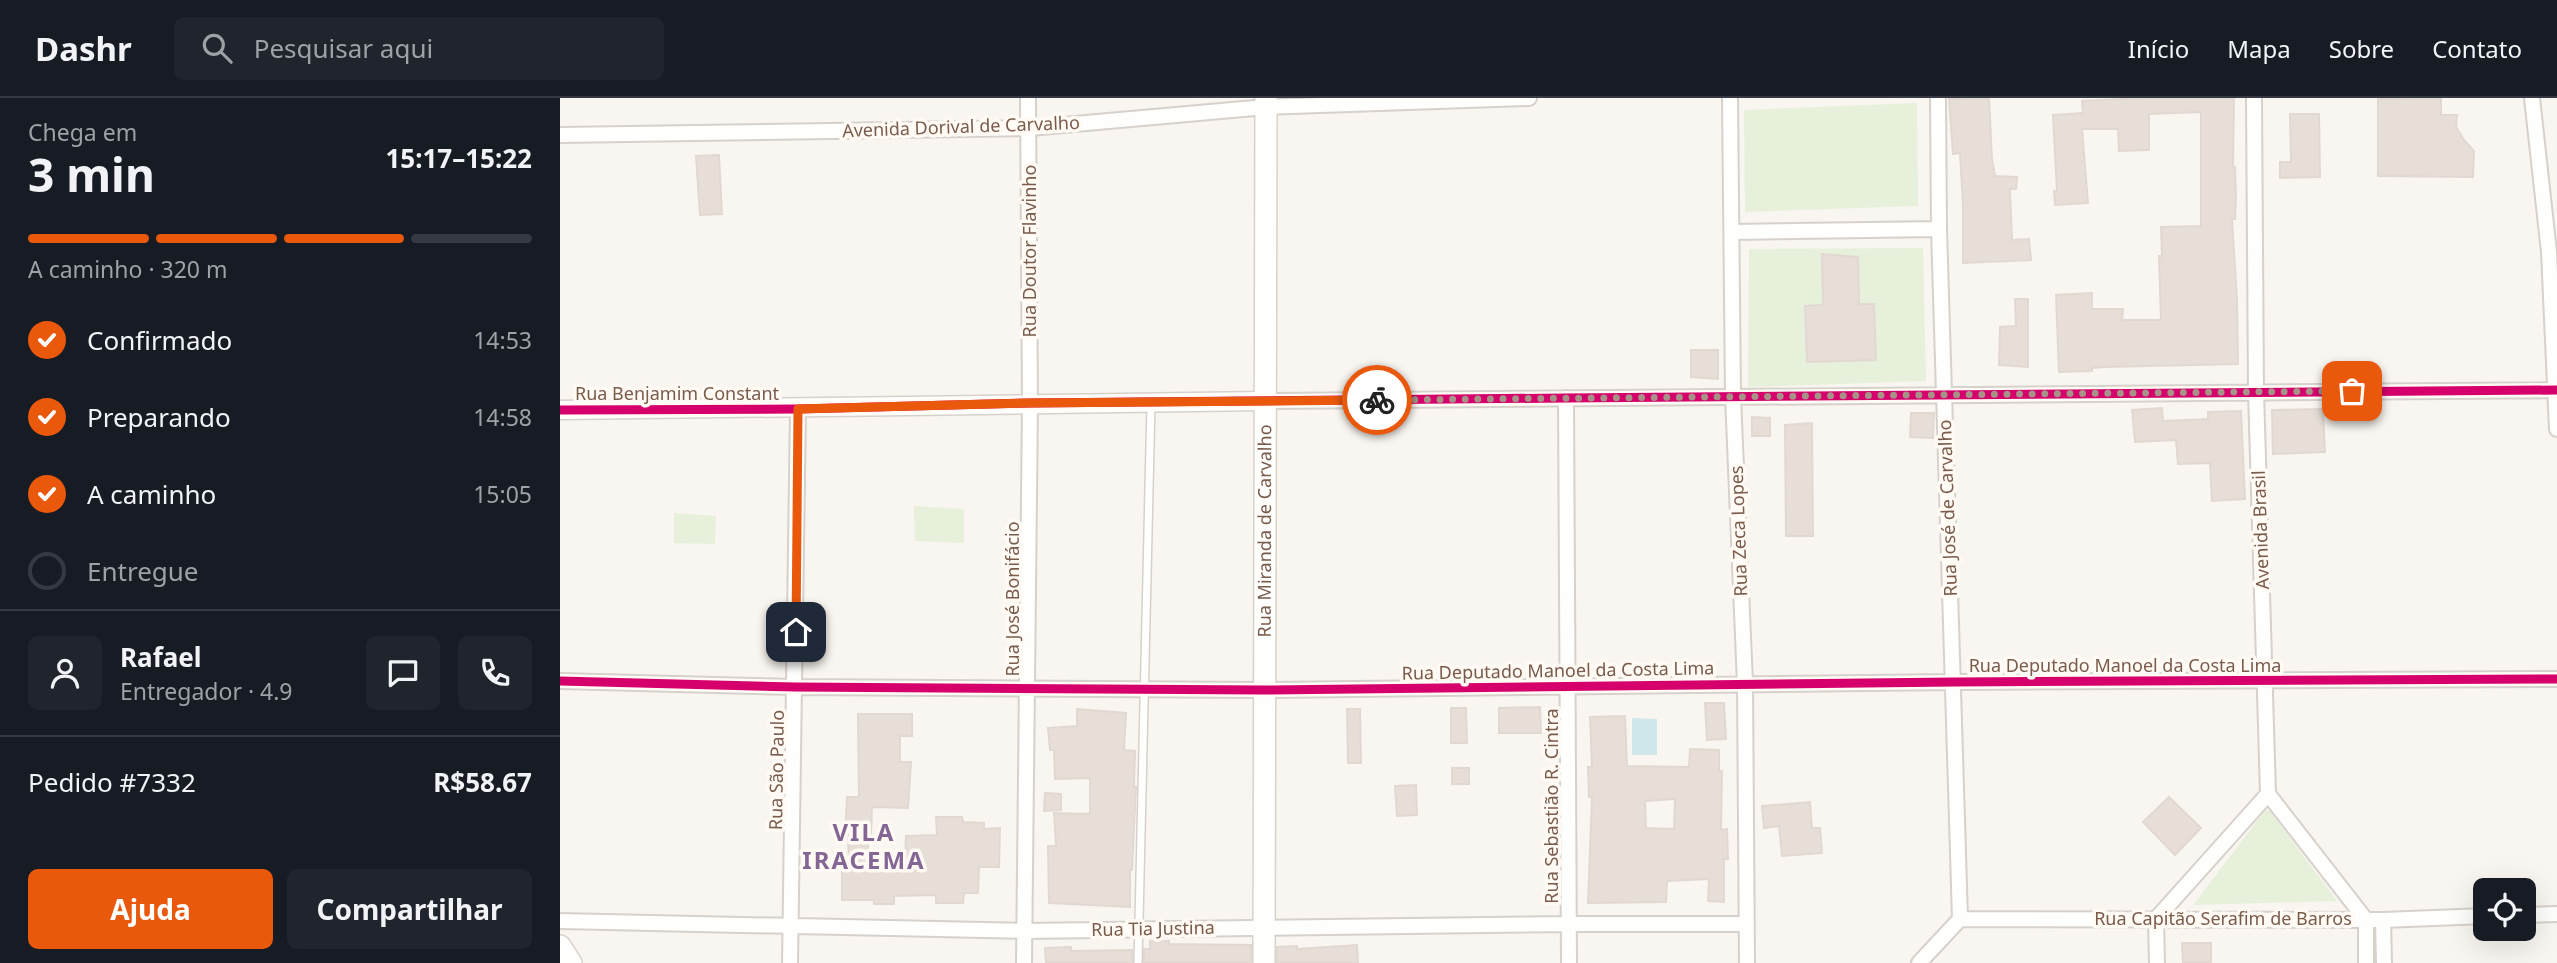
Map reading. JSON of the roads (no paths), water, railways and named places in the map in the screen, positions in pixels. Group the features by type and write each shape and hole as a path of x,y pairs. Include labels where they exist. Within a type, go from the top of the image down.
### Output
{"main road":[{"name":"Rua Miranda de Carvalho","path":"1264,963 1266,103"},
{"path":"560,946 571,963"}],"street":[{"name":"Rua Doutor Flavinho","path":"1028,98 1030,403"},
{"name":"Avenida Dorival de Carvalho","path":"560,135 1030,128 1266,103 1529,98"},
{"name":"Rua Zeca Lopes","path":"1730,98 1733,396 1745,684 1747,963"},
{"name":"Rua José de Carvalho","path":"1938,98 1939,229 1960,919"},
{"name":"Avenida Brasil","path":"2254,98 2256,392 2268,794"},
{"path":"2532,98 2549,251 2557,429"},
{"path":"1732,232 1939,229"},
{"name":"Rua Benjamim Constant","path":"560,410 798,409 1030,403 2556,390"},
{"name":"Rua Sebastião R. Cintra","path":"1566,398 1569,963"},
{"name":"Rua José Bonifácio","path":"1024,963 1030,403"},
{"name":"Rua São Paulo","path":"790,963 798,409"},
{"name":"Rua Deputado Manoel da Costa Lima","path":"560,681 795,687 1264,690 1954,682 2557,679"},
{"path":"2157,963 2156,919 2268,794 2365,920 2366,963"},
{"path":"2536,915 2557,914"},
{"name":"Rua Capitão Serafim de Barros","path":"1960,919 2383,920 2473,916"},
{"path":"1919,963 1960,919"},
{"path":"2383,920 2384,963"},
{"name":"Rua Tia Justina","path":"560,921 1024,931 1746,924"}],"lane":[{"path":"1138,963 1150,402"}],"water":[{"path":"1632,718 1657,719 1657,755 1632,755"}],"district":[{"name":"VILA IRACEMA","path":"864,847"}]}
